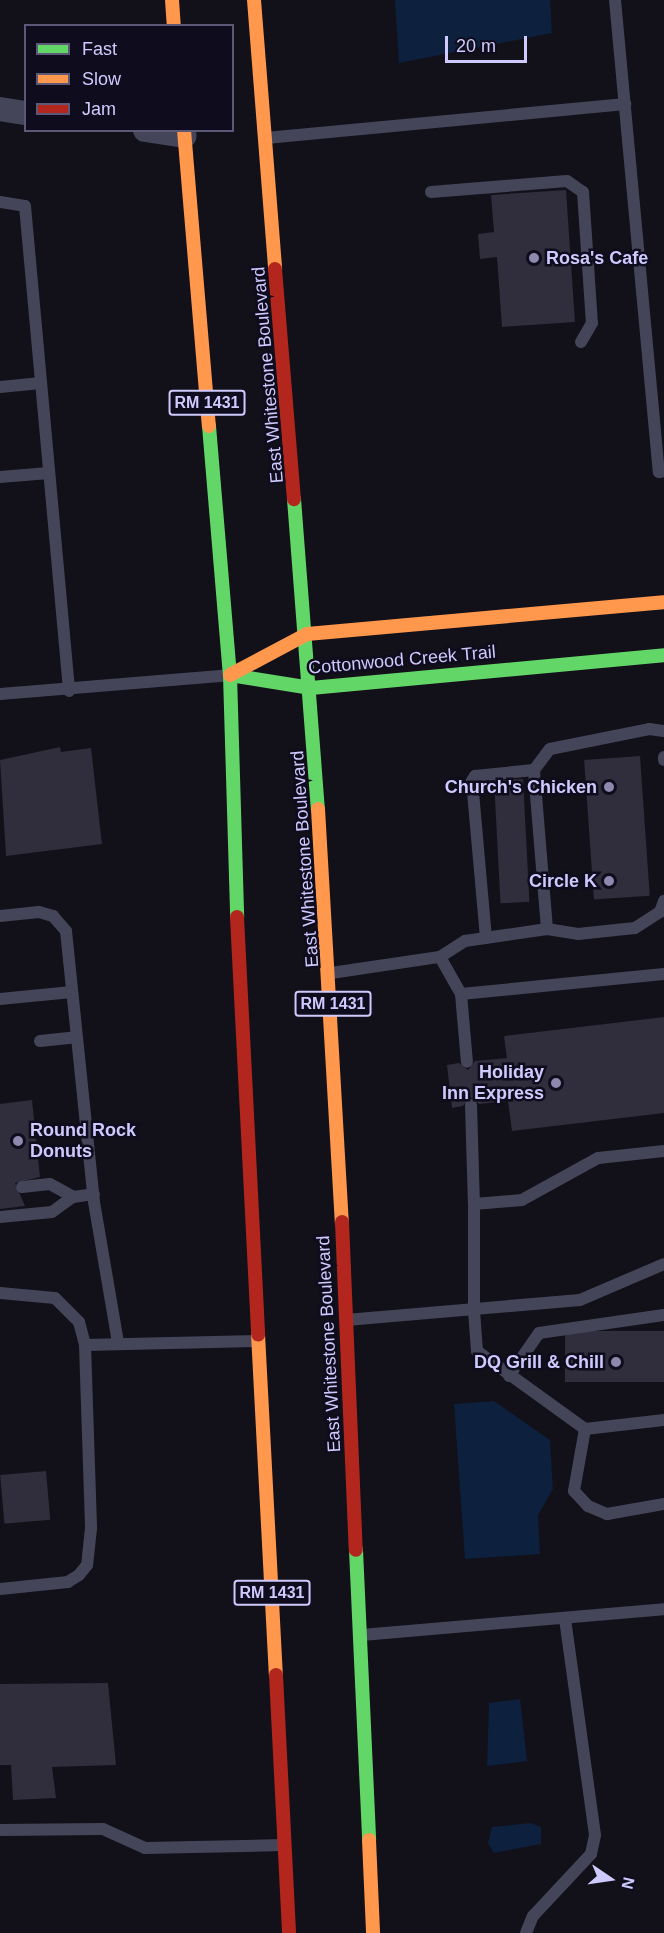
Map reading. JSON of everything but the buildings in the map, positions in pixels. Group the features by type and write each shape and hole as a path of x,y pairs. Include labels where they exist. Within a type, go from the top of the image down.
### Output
{"main road":[{"path":"172,0 174,24"},
{"name":"East Whitestone Boulevard","path":"254,0 307,634 331,973 345,1320 362,1635 373,1933"},
{"name":"RM 1431","path":"184,133 230,675 259,1341 289,1933"},
{"name":"Cottonwood Creek Trail","path":"230,675 307,634 664,602"},
{"name":"Cottonwood Creek Trail","path":"230,675 311,688 664,655"}],"street":[{"path":"0,109 24,113"}],"lane":[{"path":"615,0 659,472 664,471"},
{"path":"266,138 625,104"},
{"path":"431,192 567,181 583,192 592,323 581,342"},
{"path":"0,202 25,206 69,691"},
{"path":"0,387 41,383"},
{"path":"0,477 49,472"},
{"path":"0,694 69,691 230,675"},
{"path":"547,929 534,770 550,749 649,729 664,731"},
{"path":"486,938 472,781 475,776 534,770"},
{"path":"331,973 440,957 465,941 547,929 578,934 635,927 660,912 664,901"},
{"path":"0,916 39,912 53,916 66,931 94,1194 118,1342"},
{"path":"440,957 461,994 467,1062"},
{"path":"461,994 664,974"},
{"path":"0,999 72,992"},
{"path":"40,1041 76,1037"},
{"path":"471,1105 474,1311 477,1351 585,1429 664,1420"},
{"path":"474,1204 522,1200 598,1158 664,1151"},
{"path":"22,1187 50,1184 73,1197"},
{"path":"0,1217 52,1212 73,1197 94,1194"},
{"path":"345,1320 474,1311 580,1300 664,1264"},
{"path":"0,1293 55,1298 79,1322 85,1345 91,1528 87,1564 68,1582 0,1589"},
{"path":"509,1376 539,1333 664,1315"},
{"path":"85,1345 118,1342 259,1341"},
{"path":"585,1429 574,1491 588,1506 607,1514 664,1504"},
{"path":"362,1635 664,1609"},
{"path":"526,1933 533,1916 591,1854 595,1835 565,1618"},
{"path":"0,1830 103,1829 145,1848 284,1845"}],"water":[{"path":"395,0 550,0 552,33 399,63"},
{"path":"494,1401 550,1440 553,1489 538,1515 540,1554 465,1559 454,1404"},
{"path":"520,1699 527,1761 487,1766 489,1703"},
{"path":"531,1823 541,1827 541,1844 494,1853 488,1843 492,1827"}],"traffic: fast":[{"path":"209,426 230,675 237,917"},
{"path":"294,499 318,809"},
{"path":"230,675 311,688 664,655"},
{"path":"356,1550 369,1840"}],"traffic: slow":[{"path":"172,0 174,24"},
{"path":"254,0 275,269"},
{"path":"184,132 209,426"},
{"path":"230,675 307,634 664,602"},
{"path":"318,809 342,1222"},
{"path":"258,1334 276,1675"},
{"path":"369,1840 373,1933"}],"traffic: jam":[{"path":"275,269 294,499"},
{"path":"237,917 258,1334"},
{"path":"342,1222 356,1550"},
{"path":"276,1675 289,1933"}],"place":[{"name":"Rosa's Cafe","path":"534,258"},
{"name":"Church's Chicken","path":"609,787"},
{"name":"Circle K","path":"609,881"},
{"name":"Holiday Inn Express","path":"556,1083"},
{"name":"Round Rock Donuts","path":"18,1141"},
{"name":"DQ Grill & Chill","path":"616,1362"}]}
